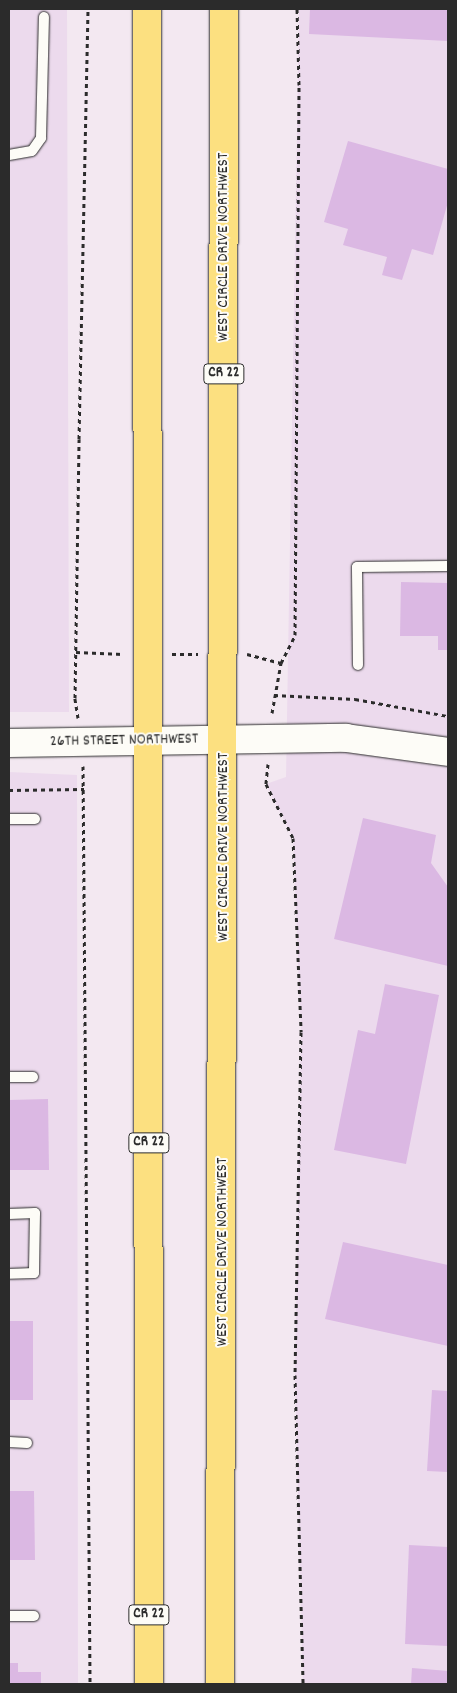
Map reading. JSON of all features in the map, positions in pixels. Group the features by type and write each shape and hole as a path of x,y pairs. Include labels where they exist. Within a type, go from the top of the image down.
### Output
{"main road":[{"name":"CR 22","path":"147,9 149,1684"},
{"name":"WEST CIRCLE DRIVE NORTHWEST","path":"220,1684 224,738 224,9"}],"street":[{"name":"26TH STREET NORTHWEST","path":"9,743 224,738 346,738 448,752"}],"lane":[{"path":"9,155 32,150 41,138 44,17"},
{"path":"358,665 357,567 448,566"},
{"path":"9,819 35,819"},
{"path":"9,1076 33,1077"},
{"path":"9,1214 35,1213 34,1273 9,1274"},
{"path":"9,1442 27,1443"},
{"path":"9,1616 34,1616"}],"path":[{"path":"82,742 75,698 88,9"},
{"path":"297,9 299,95 295,635 281,664 274,695 355,699 448,716"},
{"path":"76,652 246,654 281,664"},
{"path":"266,784 293,838 301,1032 295,1375 303,1684"},
{"path":"9,790 84,789 90,1684"}],"shaded area":[{"path":"9,9 67,9 69,712 9,712"},
{"path":"299,9 448,9 448,1684 303,1684 295,1375 301,1032 293,838 266,784 286,777"},
{"path":"9,772 77,775 78,1684 9,1684"}],"building":[{"path":"310,9 448,9 448,41 309,34"},
{"path":"348,141 448,169 448,202 433,255 412,249 402,280 382,275 387,257 343,245 348,229 324,222"},
{"path":"401,582 448,583 448,650 438,650 438,636 400,636"},
{"path":"363,818 436,835 431,863 448,887 448,966 334,939"},
{"path":"385,984 439,995 406,1164 334,1150 358,1030 375,1034"},
{"path":"48,1099 49,1170 9,1170 9,1100"},
{"path":"343,1242 448,1265 448,1346 325,1319"},
{"path":"9,1321 33,1321 33,1400 9,1400"},
{"path":"432,1390 448,1391 448,1472 427,1471"},
{"path":"9,1491 34,1491 35,1560 9,1560"},
{"path":"409,1545 448,1547 448,1646 405,1644"},
{"path":"9,1663 18,1663 18,1672 41,1672 41,1684 9,1684"},
{"path":"412,1668 448,1671 448,1684 411,1684"}]}
